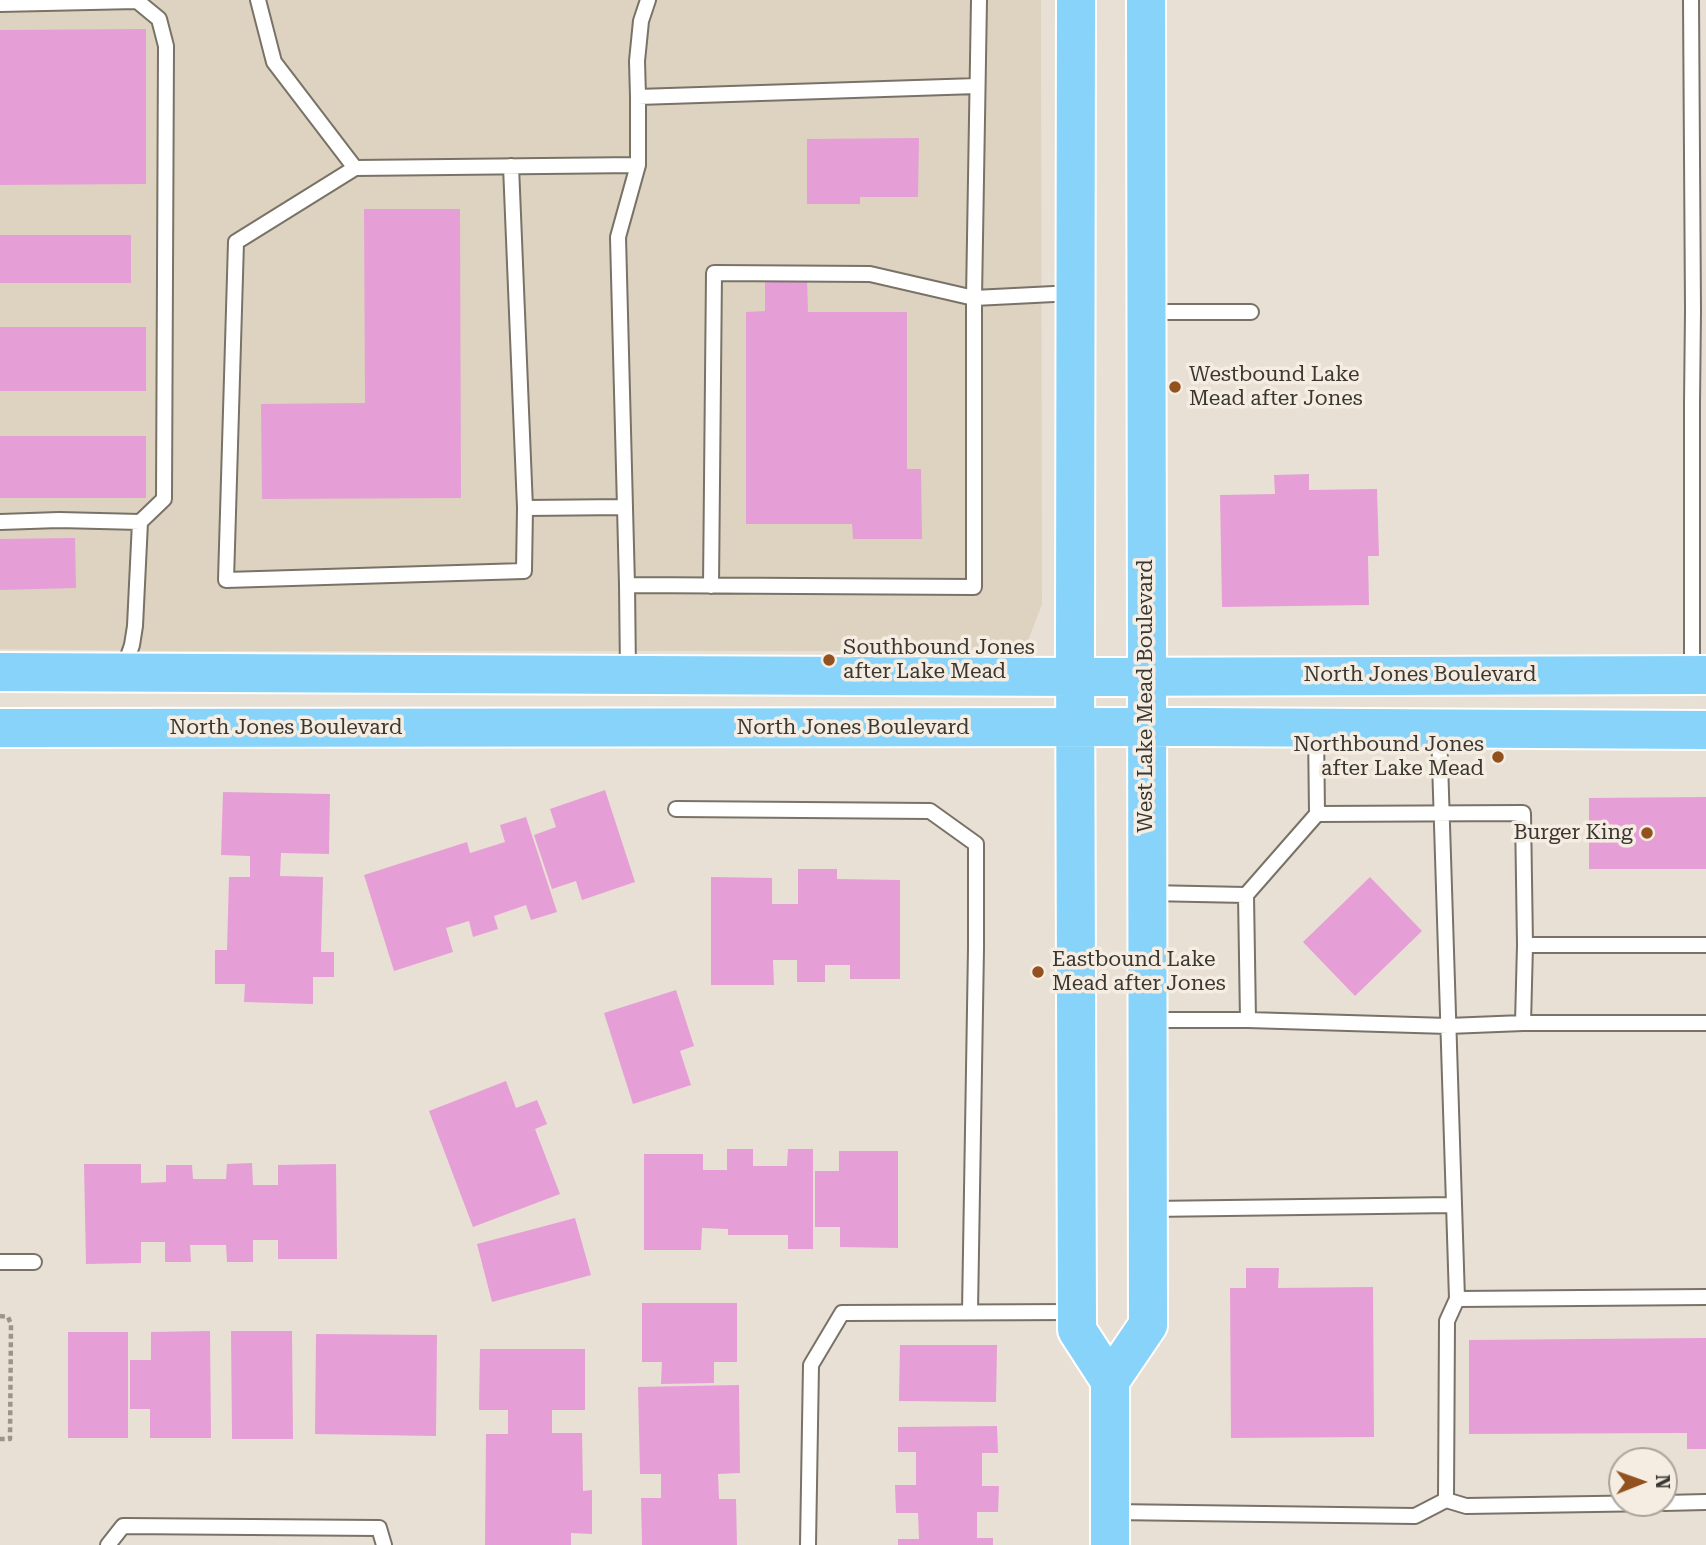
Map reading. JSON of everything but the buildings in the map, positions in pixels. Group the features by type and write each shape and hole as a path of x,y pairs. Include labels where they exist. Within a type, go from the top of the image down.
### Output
{"main road":[{"path":"1076,0 1076,1312 1077,1330 1110,1381 1110,1528"},
{"path":"1120,0 1124,64 1146,127"},
{"name":"West Lake Mead Boulevard","path":"1110,1381 1148,1325 1146,0"},
{"name":"North Jones Boulevard","path":"0,672 1075,677 1699,675"},
{"path":"0,703 63,699 122,673"},
{"path":"76,728 111,699 245,695 284,688 306,674"},
{"name":"North Jones Boulevard","path":"0,728 1146,727 1706,730"}],"lane":[{"path":"0,4 136,0 159,19 166,46 164,499 140,522 135,626 132,645 122,673"},
{"path":"258,0 274,62 355,168"},
{"path":"628,675 618,237 638,165 637,61 641,21 648,0"},
{"path":"627,585 974,587 974,298 979,0"},
{"path":"1691,0 1692,404 1699,675"},
{"path":"638,97 978,86"},
{"path":"511,166 525,508 524,571 226,580 236,242 355,168 511,166 638,165"},
{"path":"711,586 714,273 870,274 974,298 1076,293"},
{"path":"1146,312 1251,312"},
{"path":"525,508 625,507"},
{"path":"0,522 140,522"},
{"path":"1248,1020 1246,895 1317,814 1316,728"},
{"path":"1439,728 1457,1299 1447,1321 1447,1500"},
{"path":"676,808 930,811 976,845 970,1312"},
{"path":"1317,814 1523,813 1523,1023"},
{"path":"1147,893 1246,895"},
{"path":"1525,945 1706,945"},
{"path":"1147,1020 1448,1026 1523,1023 1706,1023"},
{"path":"1148,1209 1454,1205"},
{"path":"0,1262 34,1262"},
{"path":"1457,1299 1706,1297"},
{"path":"808,1545 811,1365 842,1313 1076,1312"},
{"path":"1110,1528 1415,1516 1447,1500 1466,1506 1608,1504"},
{"path":"1678,1503 1706,1502"},
{"path":"108,1545 123,1526 136,1526 379,1528 384,1545"}],"path":[{"path":"0,1317 8,1317 11,1324 10,1439 0,1438"}],"shaded area":[{"path":"0,0 1041,0 1042,604 1028,641 1017,651 0,649"}],"place":[{"name":"Westbound Lake Mead after Jones","path":"1175,387"},
{"name":"Southbound Jones after Lake Mead","path":"829,660"},
{"name":"Northbound Jones after Lake Mead","path":"1498,757"},
{"name":"Burger King","path":"1647,833"},
{"name":"Eastbound Lake Mead after Jones","path":"1038,972"}]}
